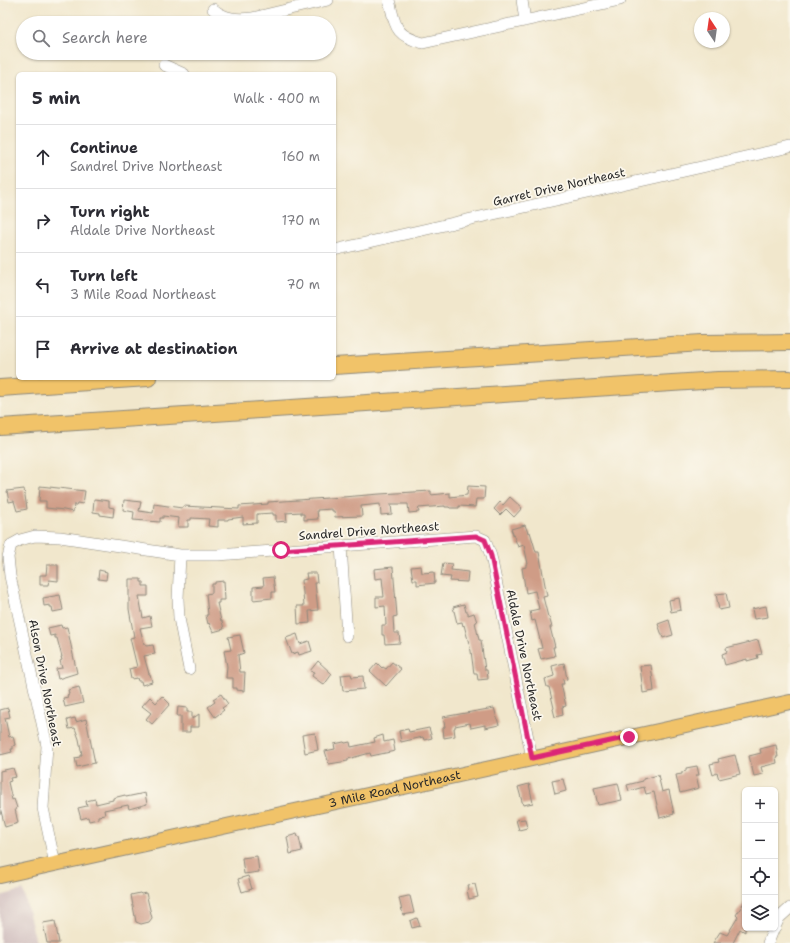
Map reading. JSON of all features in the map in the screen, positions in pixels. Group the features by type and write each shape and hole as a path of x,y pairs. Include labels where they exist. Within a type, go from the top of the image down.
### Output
{"highway":[{"path":"336,366 695,343 790,342"},
{"path":"0,427 718,380 790,379"},
{"path":"0,388 118,380"}],"main road":[{"name":"3 Mile Road Northeast","path":"0,876 790,702"}],"street":[{"path":"260,16 328,0"},
{"path":"389,0 395,26 400,33 410,40 423,43 620,0"},
{"path":"522,0 525,21"},
{"path":"213,9 224,16"},
{"path":"164,66 179,72"},
{"name":"Garret Drive Northeast","path":"336,250 790,147"},
{"name":"Sandrel Drive Northeast","path":"23,539 35,536 60,537 180,555 218,555 476,536 485,540 491,556"},
{"name":"Alson Drive Northeast","path":"23,539 11,545 8,557 10,576 47,746 43,808 55,864"},
{"path":"341,546 347,636"},
{"path":"180,555 178,599 179,618 190,670"},
{"name":"Aldale Drive Northeast","path":"491,556 532,758"},
{"path":"778,920 790,908"},
{"path":"768,943 773,931"}],"shaded area":[{"path":"23,890 36,943 0,943 0,896"}],"building":[{"path":"40,486 85,491 83,504 77,503 74,505 73,512 46,508 46,501 39,501"},
{"path":"468,486 485,487 484,499 476,499 475,507 459,506 459,508 450,508 445,506 418,508 419,512 409,513 408,504 391,504 392,514 381,515 380,504 361,506 362,516 335,517 332,509 317,510 318,519 304,520 304,514 301,514 301,512 286,513 287,521 276,522 276,515 273,515 273,513 257,514 257,523 243,524 243,517 218,520 218,527 208,526 209,519 191,518 191,520 188,520 188,527 178,527 179,518 163,516 163,518 160,518 160,522 133,520 134,512 123,510 124,500 141,502 139,511 153,513 154,504 182,508 183,506 239,509 239,506 268,504 268,502 431,491 431,495 450,493 450,497 467,495"},
{"path":"24,489 27,509 17,511 14,501 9,502 7,491"},
{"path":"510,497 522,508 514,517 506,509 500,515 494,509 500,502 503,505"},
{"path":"94,499 109,501 109,507 114,508 113,517 100,515 100,513 93,512"},
{"path":"525,525 528,533 530,532 536,552 539,552 547,596 543,597 552,627 550,627 555,647 553,647 555,656 541,659 538,649 542,648 535,620 532,621 530,611 539,609 535,591 526,593 522,568 526,567 526,564 528,564 524,545 518,547 511,529"},
{"path":"443,563 452,564 451,570 468,572 467,582 450,581 451,577 441,576"},
{"path":"47,565 58,565 58,581 49,580 48,585 40,585 40,575 46,575"},
{"path":"421,566 422,573 434,572 435,583 417,585 417,580 413,580 411,567"},
{"path":"393,567 397,616 393,617 394,633 399,633 400,643 385,644 384,635 382,635 382,625 386,625 385,606 376,607 376,597 384,597 382,578 375,579 374,569"},
{"path":"99,570 107,572 106,580 98,579"},
{"path":"306,573 316,573 317,583 315,583 318,610 309,611 310,623 298,624 297,606 304,606 302,580 307,579"},
{"path":"273,577 275,592 272,592 272,598 253,600 253,587 264,586 263,578"},
{"path":"129,579 141,579 143,586 148,586 148,596 139,596 143,618 150,616 152,626 140,628 144,644 146,646 153,645 155,654 144,656 152,682 142,685 141,681 138,681 137,678 131,679 129,669 137,667 130,638 134,637 129,609"},
{"path":"224,581 225,600 219,600 219,603 217,603 224,629 213,632 209,623 208,624 206,615 208,615 206,594 212,593 212,584 215,584 215,582"},
{"path":"726,593 729,608 719,610 716,594"},
{"path":"60,595 63,610 53,612 50,605 44,606 43,598"},
{"path":"679,598 681,610 671,612 669,600"},
{"path":"464,604 468,615 474,613 477,622 475,622 479,640 481,640 485,670 487,670 488,679 478,680 477,674 474,674 471,651 464,625 463,626 462,622 457,623 453,607"},
{"path":"766,606 768,617 754,619 752,609"},
{"path":"669,620 673,635 663,638 658,624"},
{"path":"61,625 62,628 67,627 77,673 58,679 56,669 62,668 60,661 62,660 62,657 57,638 55,638 55,635 50,636 48,628"},
{"path":"297,634 300,644 309,641 312,651 299,655 298,652 292,654 286,638"},
{"path":"240,635 244,653 238,655 240,672 245,672 244,691 233,688 233,678 226,678 227,666 224,651 231,650 228,637"},
{"path":"758,640 762,654 757,655 758,658 747,661 747,659 725,665 722,654 727,652 726,648"},
{"path":"318,661 332,674 324,685 312,676 314,672 310,671"},
{"path":"392,662 401,669 386,686 370,671 377,663 382,668 383,667 386,669"},
{"path":"564,663 567,679 563,680 564,684 561,684 566,706 562,707 563,715 555,717 549,687 547,687 545,679 554,676 552,666"},
{"path":"651,665 654,691 643,693 640,666"},
{"path":"351,674 352,677 363,676 364,689 343,691 341,675"},
{"path":"79,687 83,703 65,707 63,698 68,697 68,690"},
{"path":"221,694 228,704 222,708 224,710 215,717 208,707 215,702 213,699"},
{"path":"162,696 170,704 152,724 146,719 151,713 142,706 150,697 156,703"},
{"path":"178,707 187,708 187,712 192,712 192,719 199,714 199,727 190,727 190,732 181,732 181,716 177,716"},
{"path":"8,708 10,717 5,718 9,737 13,736 15,745 13,746 13,749 11,749 12,752 0,755 0,710"},
{"path":"494,708 499,725 485,728 485,725 471,728 470,723 455,726 455,736 444,738 443,728 445,727 443,717"},
{"path":"75,718 76,722 86,719 95,763 77,767 75,758 82,755 79,739 75,728 69,729 67,720"},
{"path":"429,728 432,738 424,740 423,737 401,742 399,731 408,729 409,732"},
{"path":"315,733 318,750 305,753 302,735"},
{"path":"383,735 384,742 393,740 395,751 371,756 370,753 348,759 348,761 329,764 325,751 335,749 334,744 350,742 351,747 375,742 374,738"},
{"path":"776,745 778,757 776,757 777,763 761,767 763,774 754,776 749,756 761,753 760,749"},
{"path":"735,755 740,774 719,779 717,773 713,775 710,764 719,762 718,759"},
{"path":"697,766 699,775 696,775 699,788 680,793 676,775 682,774 682,772 686,771 686,768"},
{"path":"13,768 16,777 10,778 11,781 8,782 12,800 14,799 17,808 15,809 18,823 5,827 0,807 0,771"},
{"path":"658,775 662,792 669,790 674,814 660,818 654,792 646,794 644,787 629,791 627,785"},
{"path":"563,779 566,791 555,794 552,781"},
{"path":"618,783 622,800 598,805 594,788"},
{"path":"529,784 533,803 523,805 518,787"},
{"path":"145,793 147,804 129,809 128,805 104,810 105,815 98,816 98,819 89,821 88,817 81,819 78,808 87,806 86,801 95,799 96,804 113,800 113,798 125,795 126,797"},
{"path":"525,819 527,828 519,830 516,820"},
{"path":"297,834 302,851 290,854 287,837"},
{"path":"257,856 259,872 244,874 242,858"},
{"path":"248,876 252,889 242,892 238,879"},
{"path":"475,884 478,897 469,899 467,890 469,889 468,885"},
{"path":"146,893 152,918 149,922 141,924 136,922 131,895"},
{"path":"410,896 414,913 403,915 399,898"},
{"path":"742,906 742,930 740,929 733,943 713,943 720,932 727,935 738,917 736,915"},
{"path":"417,918 420,926 412,928 410,921"},
{"path":"55,921 59,943 47,943 43,923"}],"route":[{"path":"281,550 476,536 485,540 491,556 532,758 629,737"}]}
